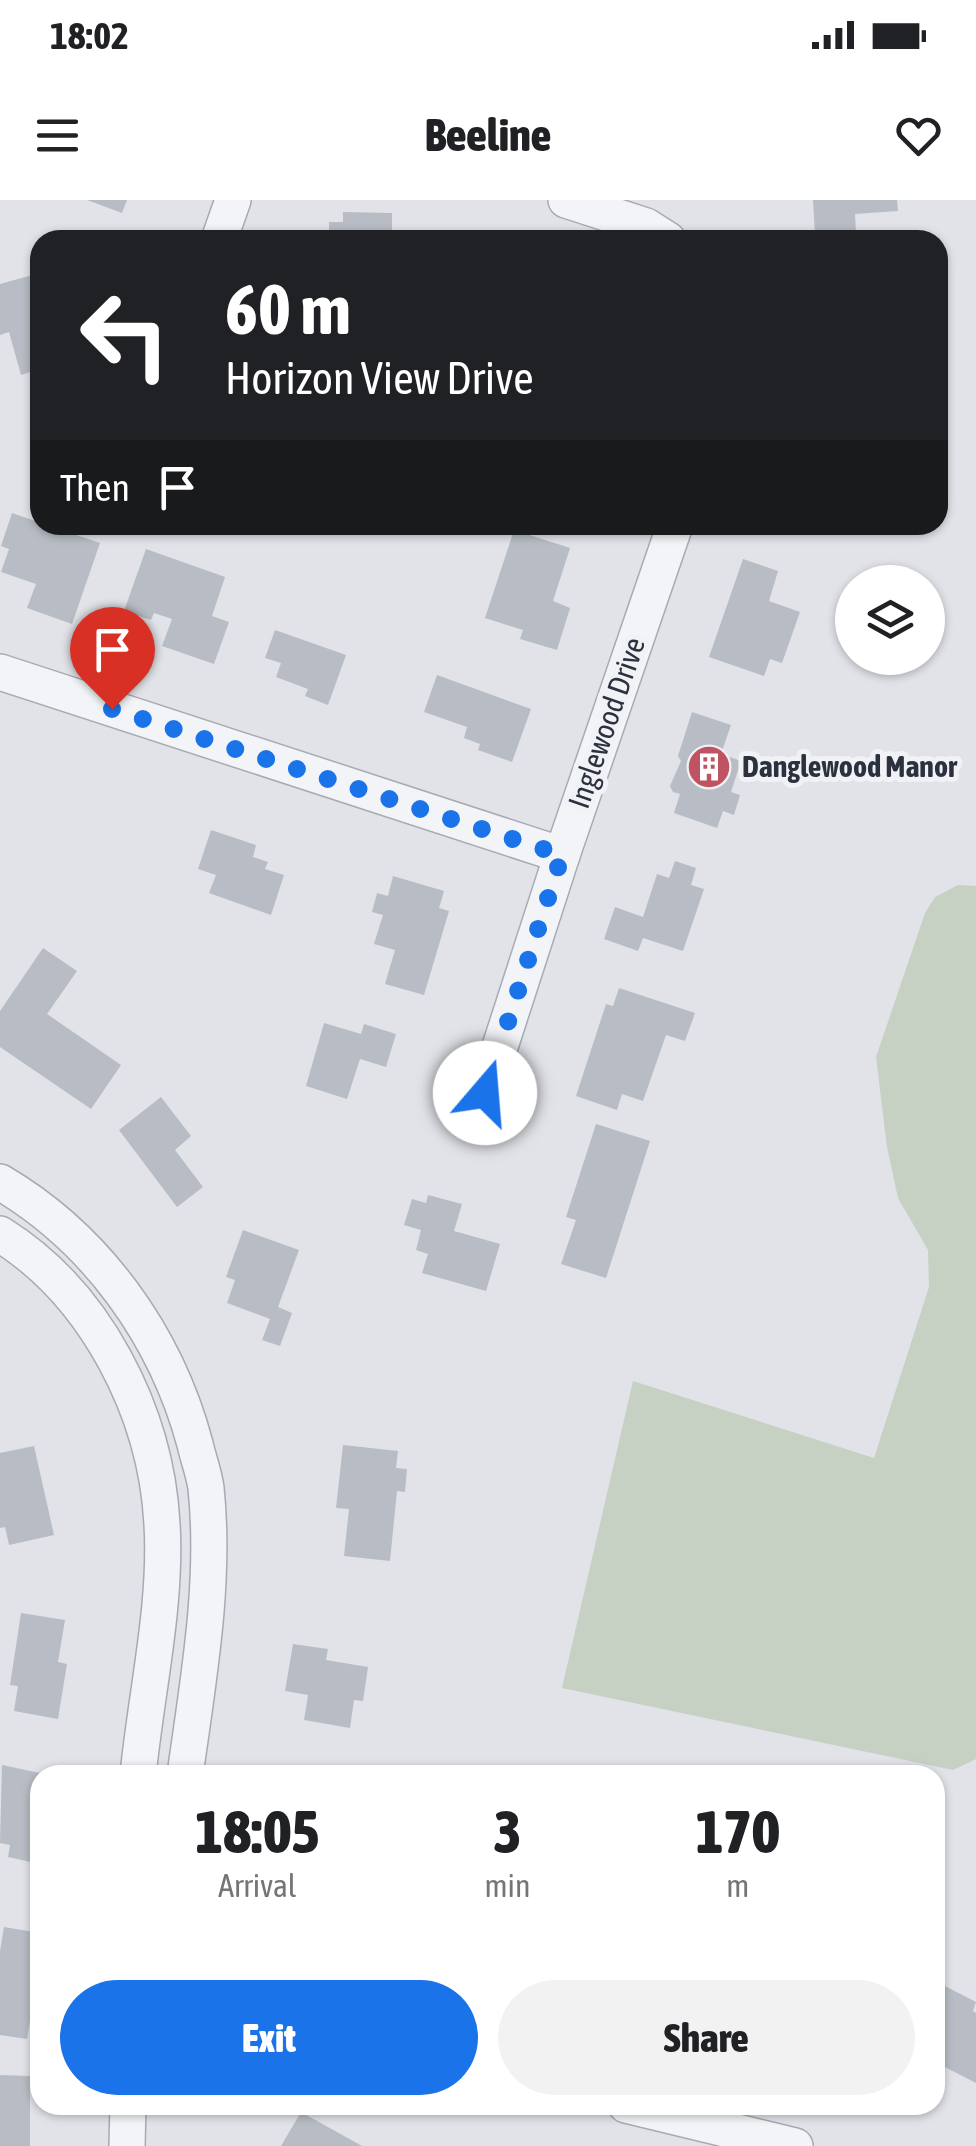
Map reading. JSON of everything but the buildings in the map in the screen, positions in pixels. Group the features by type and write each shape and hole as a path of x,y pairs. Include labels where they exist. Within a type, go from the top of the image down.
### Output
{"street":[{"path":"222,230 233,200"},
{"path":"566,200 652,230"},
{"name":"Inglewood Drive","path":"485,1093 672,535"},
{"path":"0,672 562,855"},
{"path":"0,1182 54,1219 92,1255 136,1310 167,1364 190,1426 205,1484 209,1542 207,1591 185,1765"},
{"path":"0,1234 57,1281 88,1317 123,1378 156,1464 162,1526 160,1576 139,1765"},
{"path":"127,2146 128,2115"},
{"path":"667,2115 795,2146"}],"green space":[{"path":"958,885 976,886 976,1759 953,1770 945,1765 929,1765 562,1688 633,1381 874,1458 929,1287 928,1250 898,1198 887,1147 876,1057 925,913 935,897"}],"place":[{"name":"Danglewood Manor","path":"709,767"}],"route":[{"path":"112,709 562,855 485,1093"}]}
